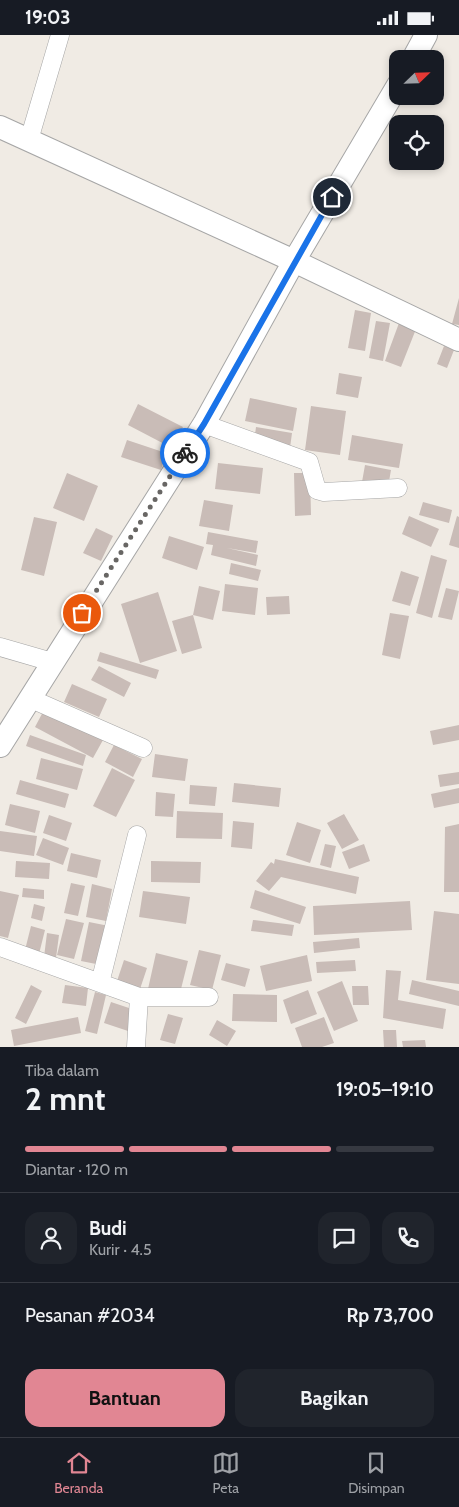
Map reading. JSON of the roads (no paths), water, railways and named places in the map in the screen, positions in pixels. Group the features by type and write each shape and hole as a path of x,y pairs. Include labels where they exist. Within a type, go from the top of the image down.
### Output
{"street":[{"path":"29,140 60,35"},
{"path":"418,50 426,35"},
{"path":"0,746 204,424 294,261 389,100"},
{"path":"0,127 294,261 459,339"},
{"path":"204,424 267,449 309,462 317,490 324,492 398,488"},
{"path":"0,647 52,662"},
{"path":"29,698 143,748"},
{"path":"100,983 136,835"},
{"path":"0,947 139,997 209,997"},
{"path":"136,1047 139,997"}]}
